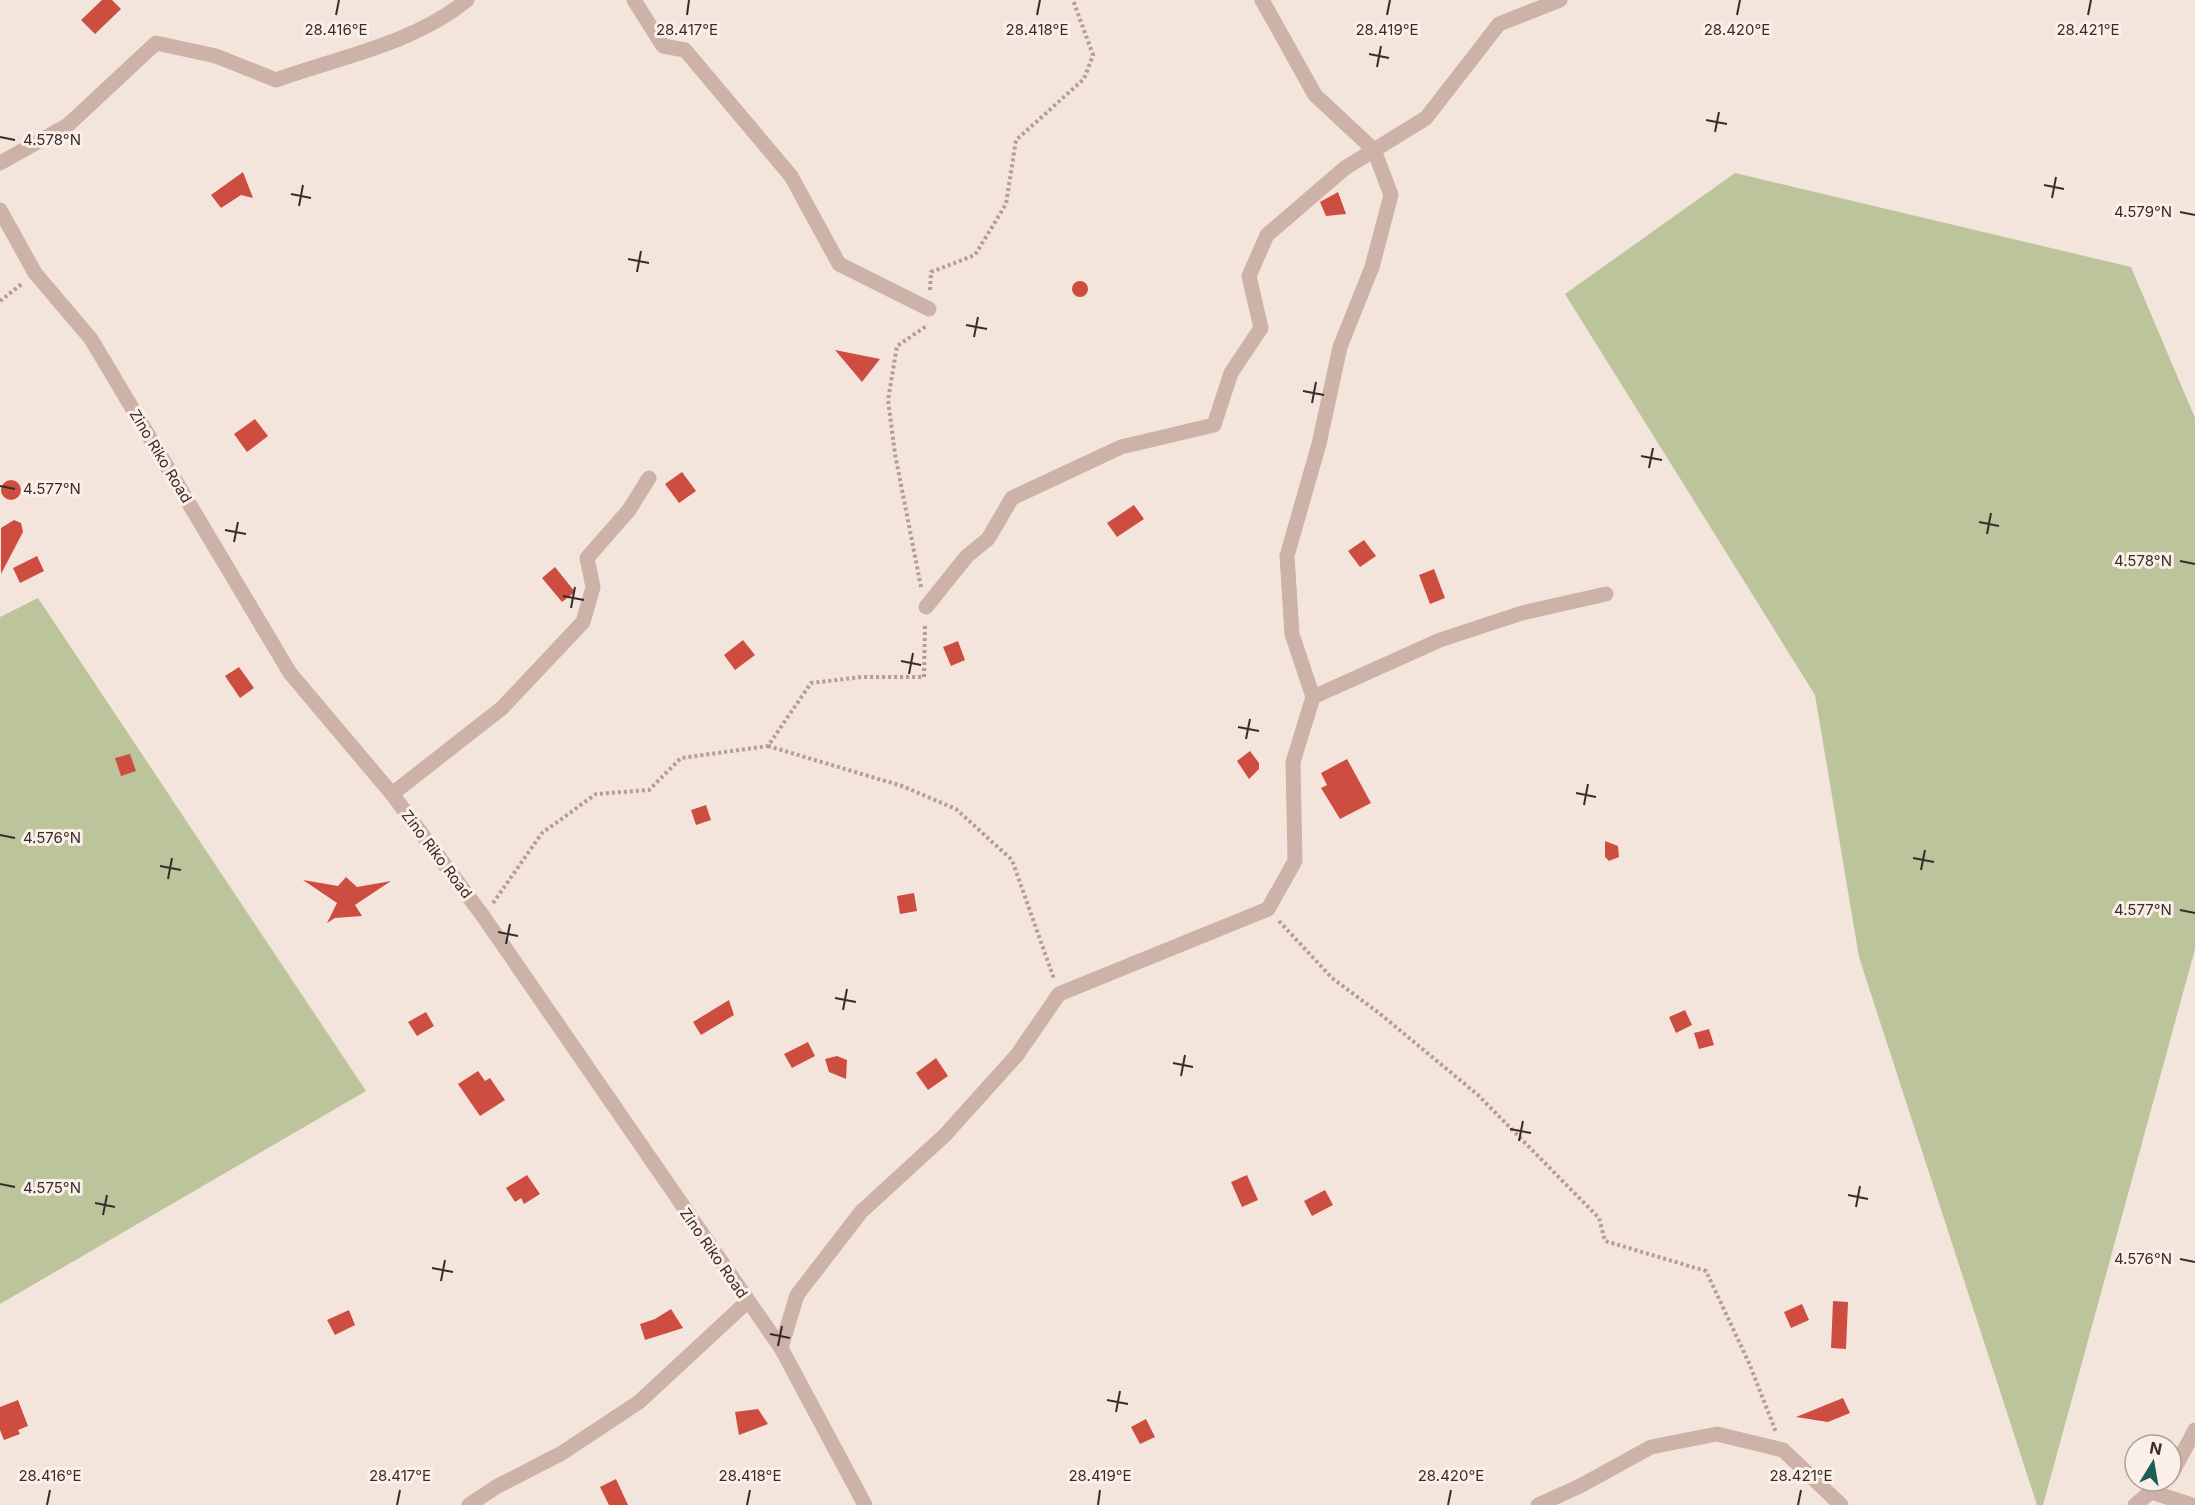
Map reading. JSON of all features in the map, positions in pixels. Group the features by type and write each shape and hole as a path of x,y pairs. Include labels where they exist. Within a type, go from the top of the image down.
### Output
{"street":[{"path":"0,163 68,125 156,43 216,56 276,80 408,35 447,17 467,0"},
{"path":"634,0 663,46 685,50 791,176 840,264 929,309"},
{"path":"781,1348 797,1295 861,1212 945,1135 1017,1055 1059,994 1268,909 1295,861 1293,762 1313,697 1292,634 1287,556 1319,444 1340,347 1372,267 1391,195 1374,150 1316,96 1262,0"},
{"path":"926,607 967,555 988,539 1012,498 1121,447 1214,424 1231,373 1261,328 1249,276 1267,235 1345,168 1426,118 1499,24 1560,0"},
{"name":"Zino Riko Road","path":"0,210 35,273 91,339 290,673 392,794 483,916 781,1348 865,1505"},
{"path":"392,794 502,708 583,621 593,587 587,558 629,510 649,478"},
{"path":"1313,697 1440,639 1522,614 1606,594"},
{"path":"469,1505 496,1487 562,1453 639,1402 748,1301"},
{"path":"2183,1452 2195,1430"},
{"path":"1538,1505 1580,1486 1651,1447 1717,1434 1784,1450 1841,1505"},
{"path":"2135,1505 2150,1493"},
{"path":"2154,1493 2192,1505"}],"path":[{"path":"768,746 811,683 862,677 924,677 926,607 895,454 888,400 897,346 928,327 931,272 975,255 1006,204 1016,140 1084,79 1093,55 1074,0"},
{"path":"0,301 35,273"},
{"path":"483,916 542,833 596,794 649,790 681,758 768,746 902,786 956,809 1012,860 1059,994"},
{"path":"1268,909 1332,978 1379,1013 1478,1095 1599,1218 1605,1241 1706,1271 1749,1363 1784,1450"}],"green space":[{"path":"1735,173 2131,267 2195,418 2195,949 2043,1505 2037,1505 1859,957 1815,695 1565,294"},
{"path":"38,598 366,1091 0,1304 0,617"}],"building":[{"path":"102,0 112,0 121,9 95,34 81,20"},
{"path":"243,172 253,198 241,195 221,208 211,195"},
{"path":"1338,192 1346,214 1326,216 1320,202"},
{"path":"1077,281 1083,281 1088,289 1086,295 1077,297 1072,292 1072,286"},
{"path":"835,350 880,359 862,382"},
{"path":"255,419 268,436 247,452 234,434"},
{"path":"682,472 696,491 679,503 665,484"},
{"path":"7,480 15,480 21,486 21,494 15,500 7,500 1,494 1,486"},
{"path":"1134,505 1144,519 1117,537 1107,523"},
{"path":"14,520 21,523 23,532 1,574 1,528"},
{"path":"1364,540 1376,556 1360,567 1348,551"},
{"path":"37,556 44,571 20,583 13,568"},
{"path":"555,567 575,592 562,602 542,578"},
{"path":"1434,569 1445,598 1430,604 1419,575"},
{"path":"743,640 755,655 735,670 724,655"},
{"path":"958,641 965,660 951,666 943,647"},
{"path":"239,667 254,688 240,698 225,676"},
{"path":"1250,751 1259,763 1259,769 1249,779 1237,761"},
{"path":"130,754 136,771 121,776 115,758"},
{"path":"1347,759 1371,803 1340,819 1321,788 1327,785 1321,773"},
{"path":"706,805 711,820 696,825 691,810"},
{"path":"1605,841 1618,846 1619,857 1609,861 1605,857"},
{"path":"346,877 357,887 391,881 355,905 362,916 335,918 327,923 337,903 303,880 338,886"},
{"path":"914,893 917,911 900,914 897,896"},
{"path":"729,1000 734,1015 701,1035 693,1022"},
{"path":"1685,1010 1692,1025 1676,1033 1669,1017"},
{"path":"426,1012 434,1026 417,1036 408,1022"},
{"path":"1709,1029 1714,1045 1699,1049 1694,1033"},
{"path":"808,1042 815,1056 792,1068 784,1054"},
{"path":"837,1056 847,1060 846,1079 829,1072 825,1059"},
{"path":"936,1058 948,1076 928,1090 916,1073"},
{"path":"478,1071 485,1081 490,1078 505,1100 480,1116 458,1084"},
{"path":"527,1175 540,1194 524,1204 521,1198 515,1202 506,1188"},
{"path":"1247,1175 1258,1200 1242,1207 1231,1182"},
{"path":"1325,1190 1333,1205 1312,1216 1304,1201"},
{"path":"1833,1301 1848,1302 1846,1349 1831,1348"},
{"path":"1802,1304 1809,1320 1791,1328 1784,1312"},
{"path":"671,1309 683,1328 645,1340 640,1324 655,1319"},
{"path":"349,1310 355,1325 335,1335 327,1320"},
{"path":"1843,1398 1850,1413 1828,1422 1796,1417"},
{"path":"18,1400 28,1426 18,1430 20,1434 4,1440 0,1430 0,1407"},
{"path":"758,1409 768,1424 739,1435 735,1412"},
{"path":"1146,1419 1155,1437 1140,1444 1131,1427"},
{"path":"616,1479 628,1505 609,1505 600,1487"}]}
